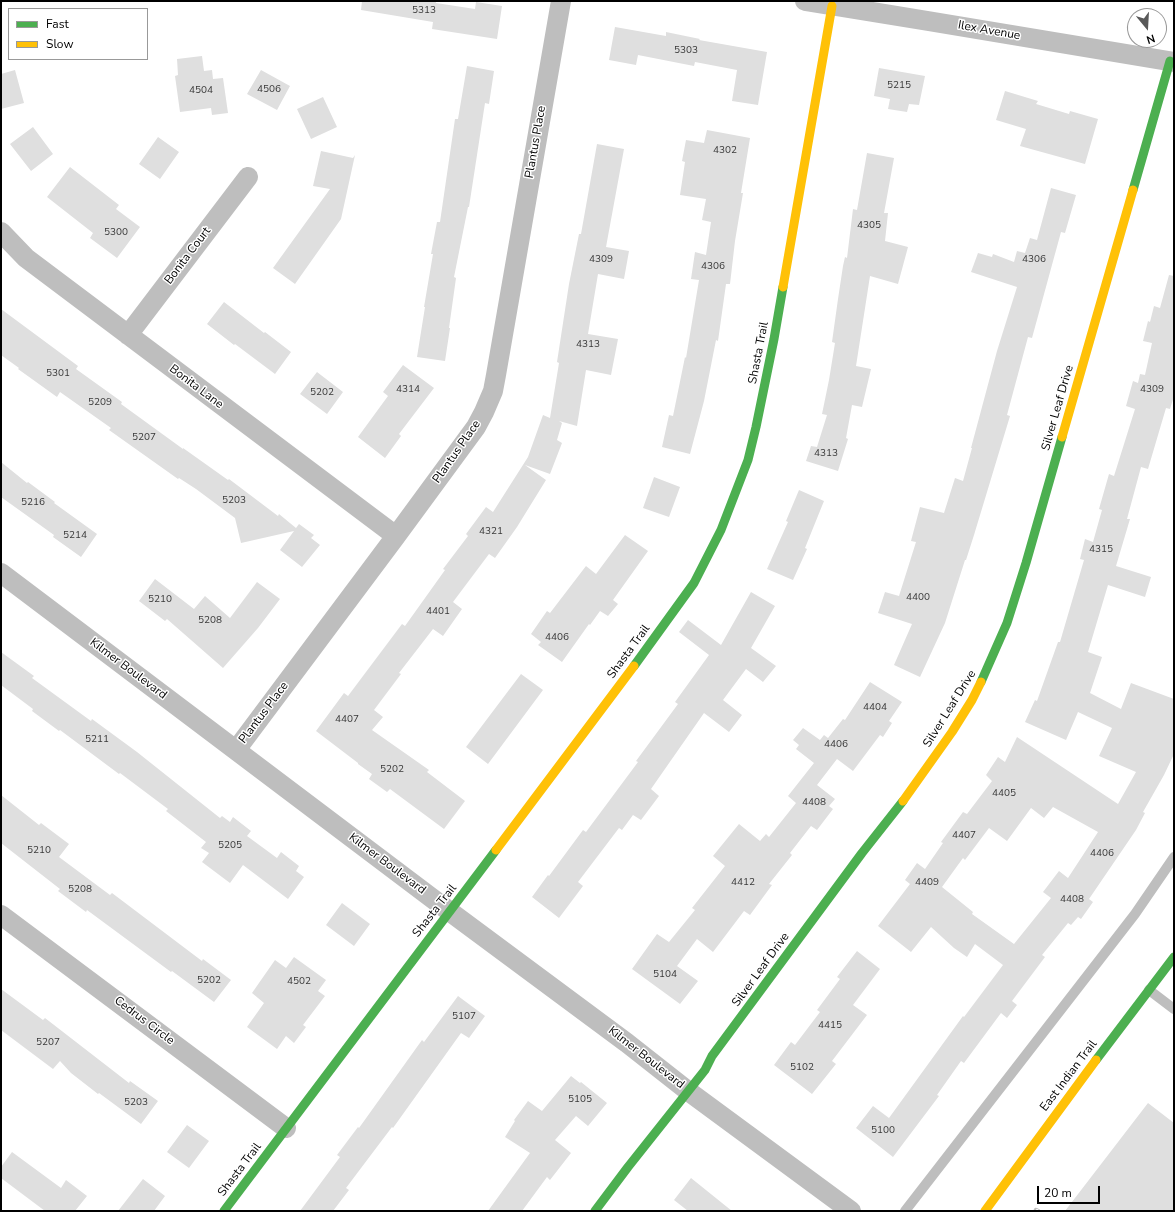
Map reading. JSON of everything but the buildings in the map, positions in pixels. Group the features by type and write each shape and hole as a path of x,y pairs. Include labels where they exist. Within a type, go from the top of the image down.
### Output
{"street":[{"name":"Plantus Place","path":"236,750 396,536 476,426 484,412 492,391 498,367 561,1"},
{"name":"Ilex Avenue","path":"804,1 832,3 928,21 1172,62"},
{"name":"Shasta Trail","path":"224,1211 449,910 466,890 694,583 721,530 748,460 756,427 774,339 832,3"},
{"name":"Silver Leaf Drive","path":"595,1211 705,1070 712,1056 948,739 972,700 986,673 1007,623 1026,563 1172,62"},
{"name":"Bonita Court","path":"128,335 248,177"},
{"name":"Bonita Lane","path":"1,232 26,258 396,536"},
{"name":"Kilmer Boulevard","path":"1,573 628,1043 688,1091 851,1211"},
{"name":"Cedrus Circle","path":"1,915 286,1128"},
{"name":"East Indian Trail","path":"985,1211 1174,956"}],"lane":[{"path":"905,1211 1135,914 1174,857"},
{"path":"1149,990 1174,1009"}],"traffic: fast":[{"path":"1133,190 1170,61"},
{"path":"634,666 694,583 721,530 748,460 774,339 783,287"},
{"path":"981,682 1007,623 1026,563 1062,437"},
{"path":"595,1211 705,1070 712,1056 862,853 903,801"},
{"path":"224,1211 496,850"},
{"path":"1096,1060 1174,957"}],"traffic: slow":[{"path":"783,287 832,6"},
{"path":"1062,437 1133,190"},
{"path":"496,850 634,666"},
{"path":"903,801 952,732 972,700 981,682"},
{"path":"985,1211 1096,1060"}]}
